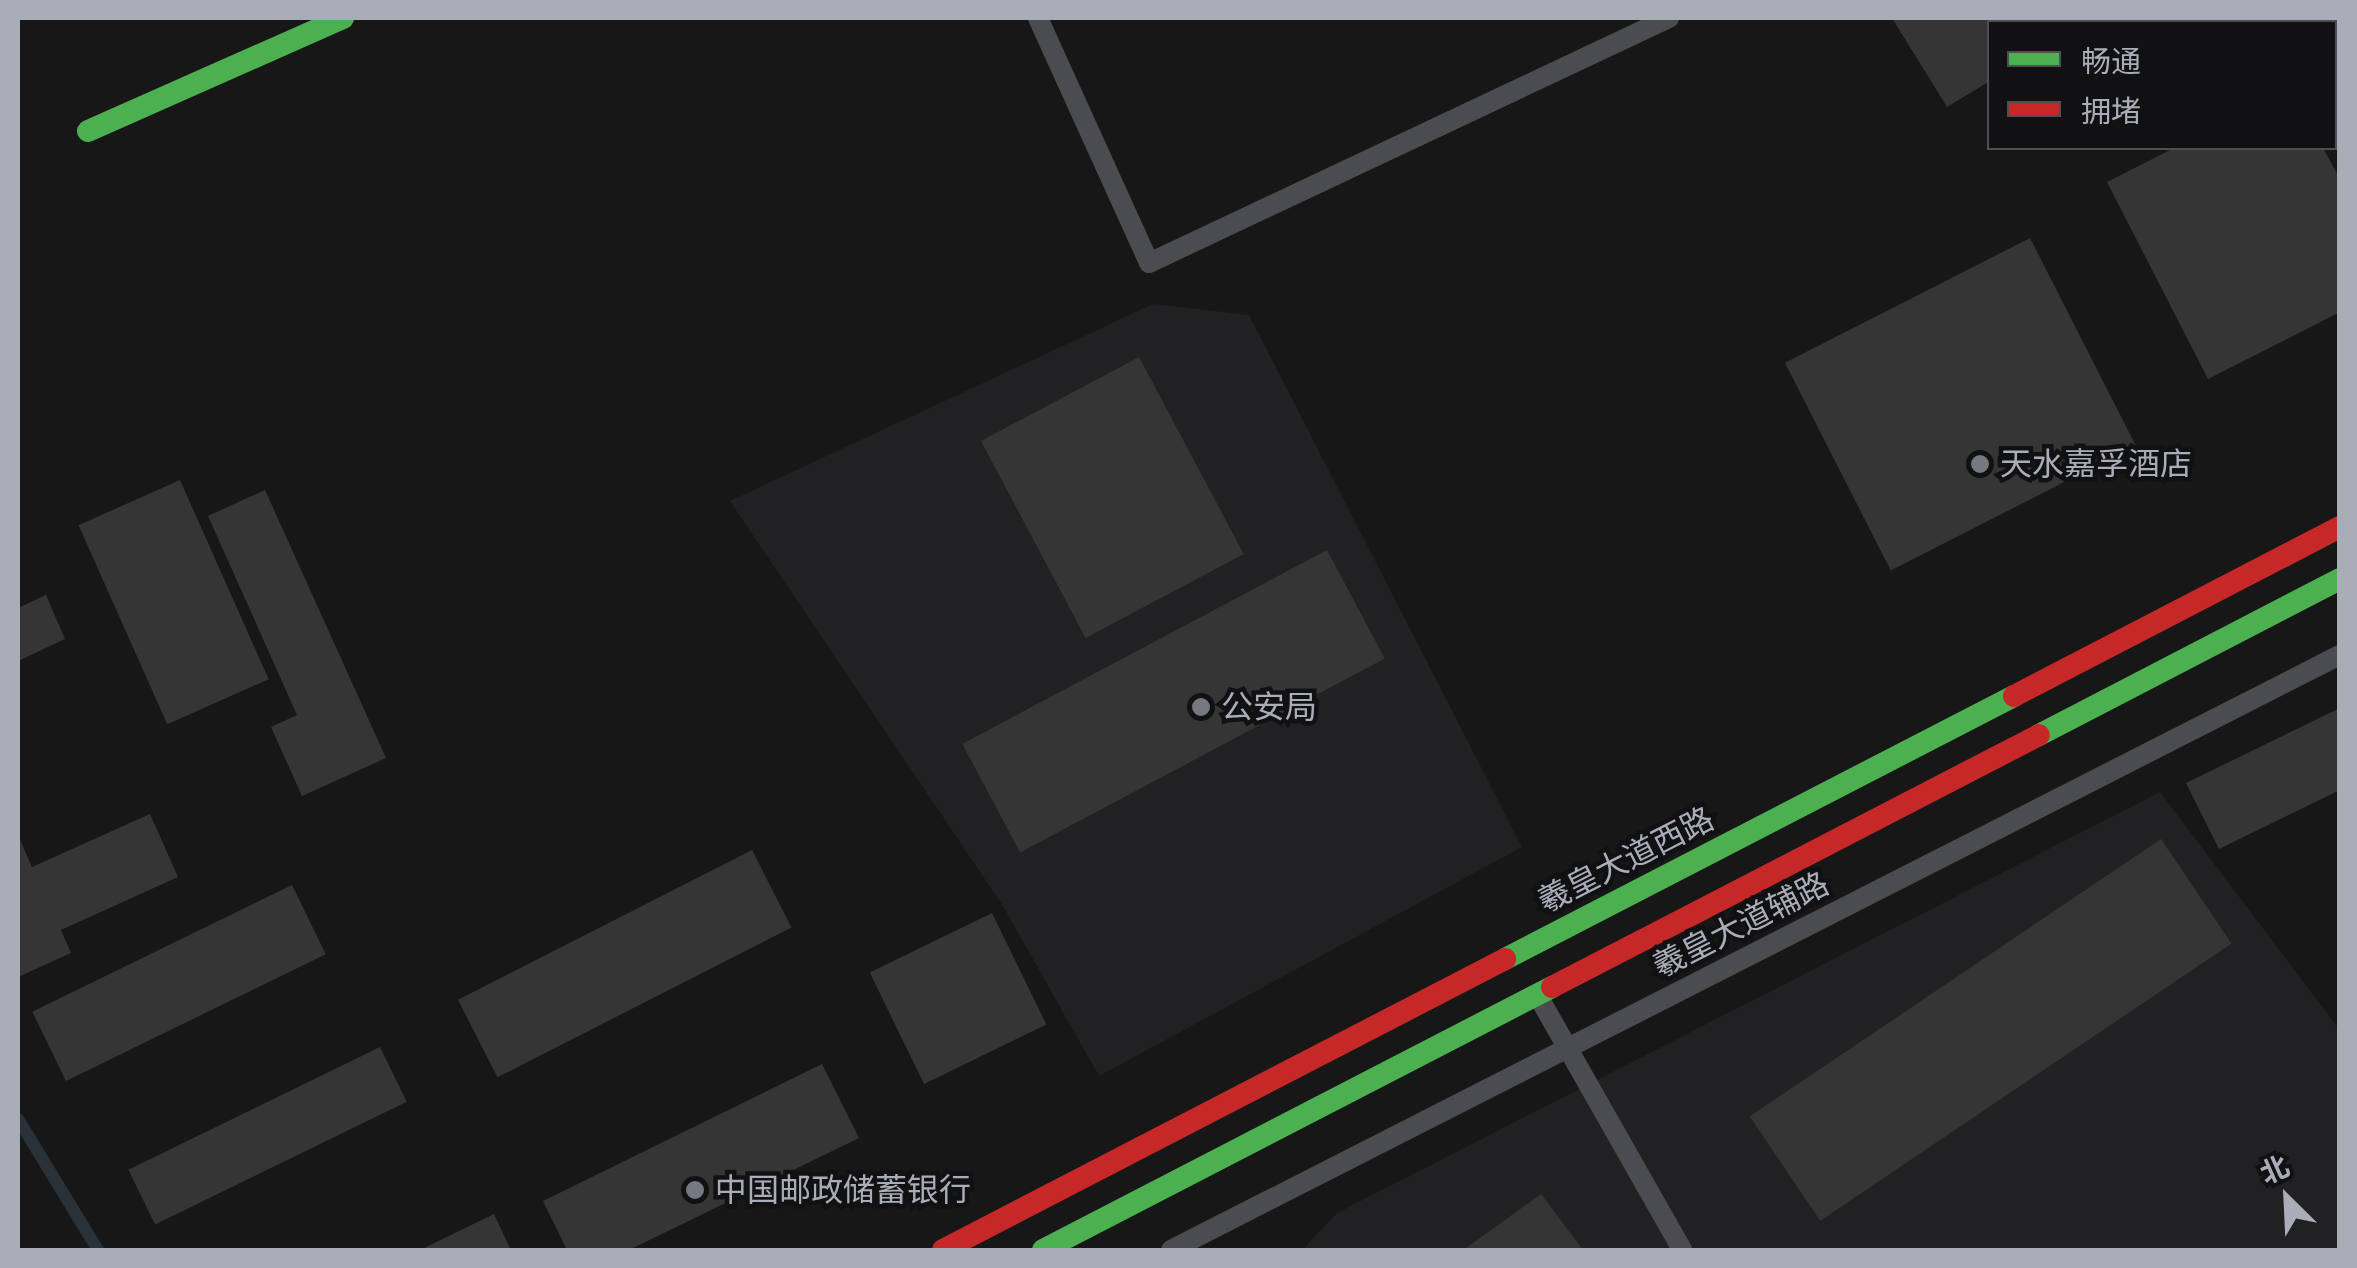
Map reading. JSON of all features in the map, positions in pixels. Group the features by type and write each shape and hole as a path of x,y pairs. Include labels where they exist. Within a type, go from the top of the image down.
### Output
{"main road":[{"path":"88,131 343,18"},
{"name":"羲皇大道西路","path":"943,1250 2340,527"},
{"path":"1042,1250 2340,579"}],"lane":[{"path":"1038,18 1150,263 1669,18"},
{"name":"羲皇大道辅路","path":"1171,1250 2340,655"},
{"path":"1537,994 1682,1250"}],"shaded area":[{"path":"1153,304 1249,315 1522,847 1099,1076 1003,906 730,501"},
{"path":"2160,792 2339,1029 2339,1250 1302,1250 1337,1213"}],"building":[{"path":"1892,18 1998,20 1987,20 1987,83 1947,107"},
{"path":"2021,18 2102,18 2098,20"},
{"path":"2170,150 2324,150 2340,179 2340,312 2208,379 2107,182"},
{"path":"2030,238 2136,446 1891,570 1785,363"},
{"path":"1139,357 1244,554 1086,638 981,441"},
{"path":"180,480 269,679 167,724 79,525"},
{"path":"265,490 386,758 302,796 271,727 297,715 208,516"},
{"path":"1327,550 1385,659 1020,852 962,744"},
{"path":"46,595 65,639 18,661 18,608"},
{"path":"2340,708 2340,790 2219,849 2186,783"},
{"path":"150,814 178,877 61,930 71,953 18,977 18,835 32,867"},
{"path":"2161,839 2231,943 1820,1221 1750,1116"},
{"path":"752,850 791,928 497,1077 458,1000"},
{"path":"292,885 326,954 66,1081 32,1012"},
{"path":"992,913 1046,1024 924,1084 870,973"},
{"path":"380,1047 407,1102 155,1225 128,1170"},
{"path":"822,1064 859,1138 629,1250 567,1250 543,1201"},
{"path":"1541,1194 1583,1250 1466,1248"},
{"path":"494,1214 511,1250 420,1250"}],"waterway":[{"path":"18,1119 98,1250"}],"traffic: fast":[{"path":"88,131 343,18"},
{"path":"2039,735 2340,579"},
{"path":"1505,959 2014,696"},
{"path":"1043,1250 1552,987"}],"traffic: jam":[{"path":"2014,696 2340,527"},
{"path":"1552,987 2039,735"},
{"path":"943,1250 1505,959"}],"place":[{"name":"天水嘉孚酒店","path":"1980,464"},
{"name":"公安局","path":"1201,707"},
{"name":"中国邮政储蓄银行","path":"695,1190"}]}
